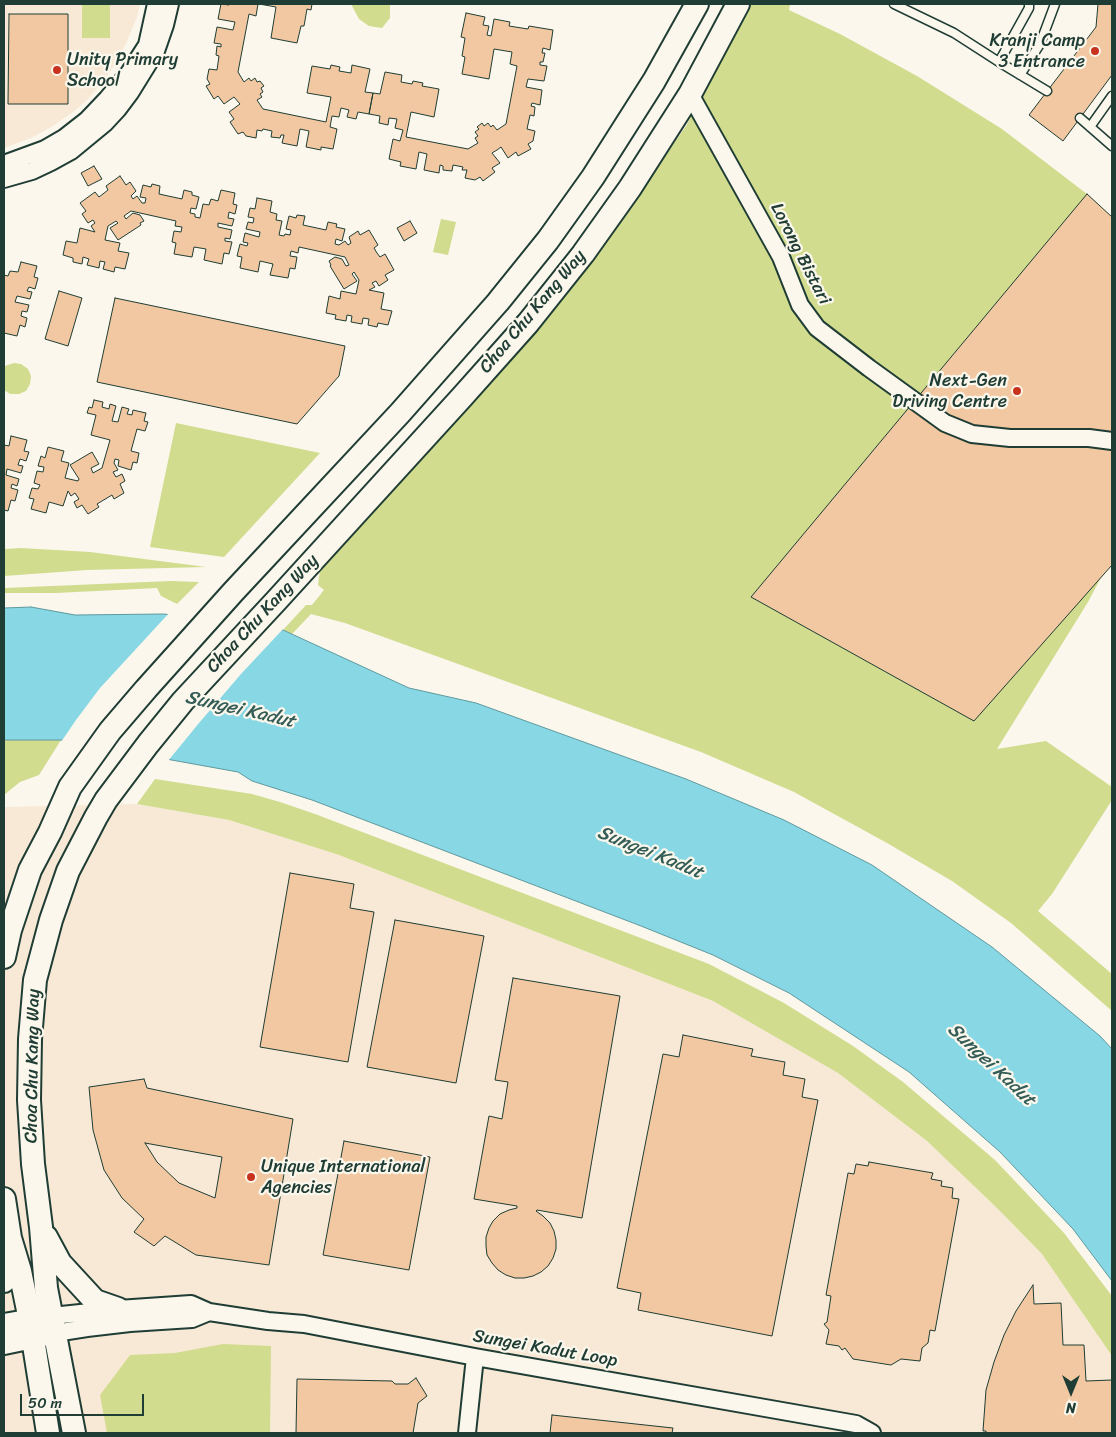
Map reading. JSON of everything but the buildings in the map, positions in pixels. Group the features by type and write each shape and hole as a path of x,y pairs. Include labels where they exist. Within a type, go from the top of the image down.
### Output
{"main road":[{"name":"Choa Chu Kang Way","path":"4,957 10,930 30,870 50,832 70,787 78,775 110,731 146,688 234,590 400,413 498,302 548,240 593,177 654,81 697,4"},
{"name":"Choa Chu Kang Way","path":"74,1433 46,1288 33,1164 29,1100 30,1039 35,980 51,920 68,871 96,817 120,781 183,700 462,397 528,323 583,254 630,188 690,94 738,4"},
{"path":"400,413 404,417 425,416 462,397"},
{"path":"4,1199 10,1238 20,1271 31,1328 48,1433"},
{"path":"41,1227 60,1263 95,1301 118,1309"},
{"path":"4,1282 10,1238"},
{"path":"4,1325 31,1328 54,1325"},
{"path":"4,1343 31,1328"}],"street":[{"path":"4,164 45,149 58,142 87,120 101,106 129,73 147,45 156,4"},
{"path":"4,179 32,171 71,151 105,123 130,93 156,50 170,4"},
{"name":"Lorong Bistari","path":"690,94 781,257 800,306 817,328 945,423 972,434 1010,438 1089,438 1112,441"},
{"name":"Sungei Kadut Loop","path":"54,1325 118,1309 191,1304 209,1312 304,1324 475,1357 856,1424 872,1433"},
{"name":"Sungei Kadut Loop","path":"54,1325 87,1328 192,1319 209,1312"},
{"path":"467,1433 475,1357"}],"lane":[{"path":"894,4 954,33 1047,91"},
{"path":"999,62 1029,8 1029,4"},
{"path":"1020,75 1040,44 1055,4"},
{"path":"1090,127 1112,96"},
{"path":"1080,118 1112,146"}],"shaded area":[{"name":"Unity Primary School","path":"4,4 140,4 137,17 118,60 88,99 53,126 33,137 4,148"},
{"path":"137,804 229,820 339,855 713,1001 838,1073 927,1141 1042,1254 1112,1356 1112,1433 4,1433 4,807"}],"green space":[{"path":"82,4 110,4 110,38 82,38"},
{"path":"351,4 390,4 390,18 382,28 369,26 359,19"},
{"path":"749,4 790,4 789,10 840,34 917,76 1002,129 1087,194 1112,217 1112,557 1088,602 997,749 1046,741 1112,787 1112,800 1052,894 1038,911 1112,974 1112,1011 1011,923 952,881 794,792 701,752 345,623 311,614 292,634 283,630 306,605 312,605 324,590 318,585 320,570 501,371 544,321 599,249 686,126 740,25"},
{"path":"441,219 456,222 448,255 433,252"},
{"path":"14,363 21,364 28,369 31,376 30,384 26,391 19,394 10,394 4,390 4,368"},
{"path":"176,423 320,453 224,557 150,547"},
{"path":"21,548 90,552 206,567 87,570 4,576 4,549"},
{"path":"171,581 199,582 177,604 161,596 157,588 56,593 4,593 4,588"},
{"path":"4,740 61,740 39,775 20,782 4,795"},
{"path":"155,779 252,794 315,814 709,964 784,1003 853,1046 903,1082 995,1160 1064,1233 1112,1296 1112,1356 1042,1254 927,1141 838,1073 713,1001 339,855 229,820 137,804"},
{"path":"223,1344 271,1346 270,1433 107,1433 100,1395 130,1355 175,1353"}],"water":[{"name":"Sungei Kadut","path":"31,607 75,615 164,614 283,630 409,688 476,703 686,779 784,820 872,865 992,947 1100,1036 1112,1049 1112,1281 1073,1229 1000,1152 909,1072 789,993 713,955 312,800 252,781 238,772 61,740 4,740 4,608"}],"pier":[{"path":"170,612 284,628 241,674 168,761 61,742 100,688"}],"place":[{"name":"Kranji Camp 3 Entrance","path":"1095,51"},
{"name":"Unity Primary School","path":"57,70"},
{"name":"Next-Gen Driving Centre","path":"1017,391"},
{"name":"Unique International Agencies","path":"251,1177"}]}
